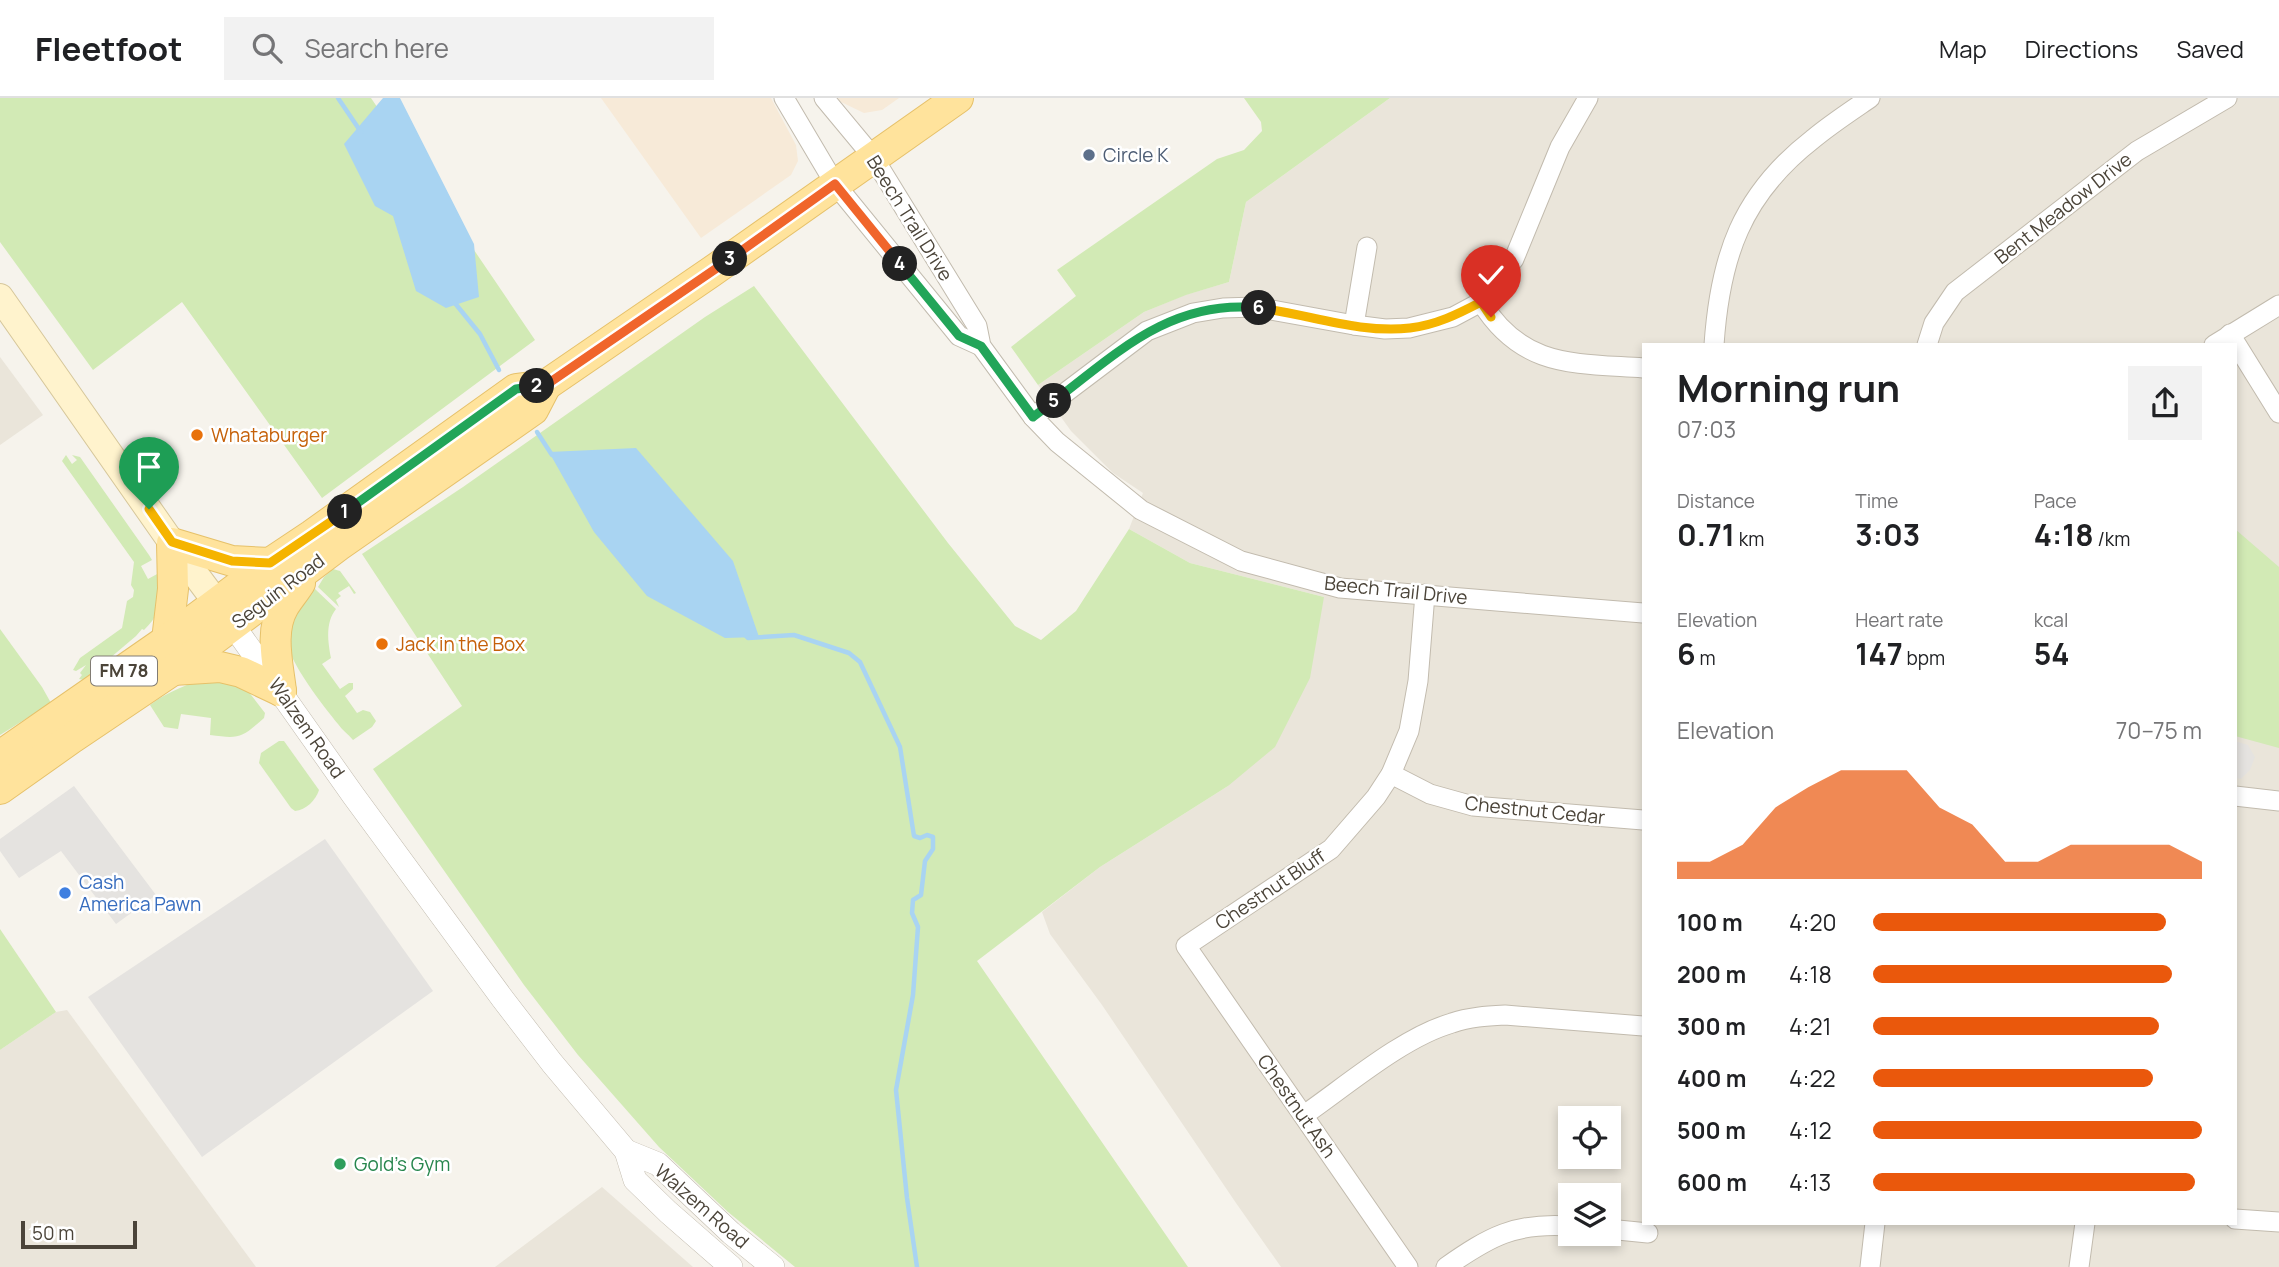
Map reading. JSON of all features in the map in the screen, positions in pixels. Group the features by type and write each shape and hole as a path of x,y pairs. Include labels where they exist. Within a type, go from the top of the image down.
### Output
{"main road":[{"name":"Seguin Road","path":"2,787 173,670 270,563 516,389 546,385 958,98"},
{"name":"Walzem Road","path":"0,297 225,615"},
{"name":"Seguin Road","path":"0,756 167,640 225,615 309,568 533,410 546,385"},
{"path":"167,640 173,589 172,542 232,561 270,563"},
{"path":"281,691 275,639 278,621 282,608 309,568"},
{"path":"173,670 220,667 241,672 281,691"}],"street":[{"name":"Beech Trail Drive","path":"784,98 835,184 959,336 981,346"},
{"name":"Beech Trail Drive","path":"824,98 873,157 977,326 981,346 1033,417 1057,442 1141,510 1241,561 1340,588 1642,613"},
{"path":"1033,417 1147,331 1194,313 1223,308 1255,307 1385,329 1422,326 1453,317 1481,302 1514,259 1559,147 1588,98"},
{"path":"1714,343 1718,301 1729,253 1740,223 1786,162 1812,139 1870,98"},
{"name":"Bent Meadow Drive","path":"1928,343 1934,323 1955,292 2137,150 2227,98"},
{"path":"1354,325 1367,247"},
{"path":"1481,302 1511,338 1539,355 1578,363 1642,368"},
{"path":"2222,339 2279,305"},
{"path":"2237,358 2279,413"},
{"name":"Chestnut Bluff","path":"1186,946 1331,849 1363,814 1391,775 1400,756 1415,706 1425,594"},
{"name":"Walzem Road","path":"225,615 502,998 560,1074 626,1151 635,1180 731,1267"},
{"name":"Chestnut Cedar","path":"1391,775 1430,794 1473,806 1642,820"},
{"path":"2237,796 2279,801"},
{"name":"Chestnut Ash","path":"1186,946 1408,1267"},
{"path":"1304,1115 1401,1047 1425,1033 1451,1023 1506,1015 1642,1026"},
{"name":"Walzem Road","path":"626,1151 658,1164 731,1234 773,1267"},
{"path":"2237,1219 2279,1222"},
{"path":"1870,1267 1875,1225"},
{"path":"2079,1267 2085,1225"},
{"path":"1446,1267 1503,1232 1529,1226 1558,1226"},
{"path":"1621,1230 1648,1233"}],"shaded area":[{"path":"601,98 771,98 796,145 798,161 791,175 701,238"},
{"path":"838,98 899,98 882,110 864,113"},
{"path":"1390,98 2279,98 2279,1267 1281,1267 1102,1005 1050,934 1042,912 1100,867 1228,786 1324,597 1190,563 1129,529 1143,493 1113,473 1071,431 1038,385 1144,312 1185,295 1229,282 1246,202"},
{"path":"0,357 43,415 0,445"},
{"path":"2237,742 2248,745 2255,757 2250,770 2241,779 2237,778"},
{"path":"74,786 156,895 116,924 61,851 19,878 0,851 0,839"},
{"path":"325,839 433,991 202,1157 88,997"},
{"path":"67,1010 256,1267 0,1267 0,1050 56,1012"},
{"path":"602,1187 693,1267 495,1267"}],"green space":[{"path":"0,98 371,98 535,340 322,498 182,302 93,370 0,242"},
{"path":"1244,98 1390,98 1246,202 1229,282 1144,312 1038,385 1011,347 1076,296 1057,270 1217,159 1244,150 1262,131 1261,122"},
{"path":"754,286 948,543 1015,626 1041,640 1076,611 1129,529 1190,563 1324,597 1310,678 1275,747 1228,786 1100,867 977,961 1188,1267 795,1267 728,1212 659,1147 578,1055 524,985 373,769 462,706 362,554"},
{"path":"66,455 72,464 77,460 72,455 80,457 149,555 152,560 141,566 148,579 159,573 159,604 151,623 84,680 79,679 86,665 73,670 80,658 122,628 127,601 133,597 134,590 131,585 134,562 62,461"},
{"path":"2237,531 2279,567 2279,748 2237,737"},
{"path":"333,569 340,571 356,593 354,594 349,586 338,593 341,596 336,600 339,607 318,587"},
{"path":"315,589 336,609 329,626 331,658 322,664 340,689 353,683 353,689 345,696 357,713 363,710 370,712 376,721 353,740 316,696 289,649 287,632 291,618 299,605"},
{"path":"0,629 51,703 0,735"},
{"path":"209,675 248,691 265,713 264,718 245,733 234,737 210,735 211,718 181,714 178,729 164,727 150,705"},
{"path":"279,741 284,741 319,790 316,797 303,809 295,811 291,808 259,763 261,753"},
{"path":"0,929 56,1012 0,1050"}],"water":[{"path":"383,98 400,98 474,244 479,297 446,308 416,291 393,216 375,206 344,144"},
{"path":"636,448 733,561 759,637 725,638 647,596 594,532 549,452"}],"waterway":[{"path":"338,98 361,132"},
{"path":"454,302 480,334 499,370"},
{"path":"537,432 552,455"},
{"path":"745,635 748,638 794,635 849,653 860,662 900,747 914,836 933,837 933,849 925,861 921,895 913,900 912,913 918,927 913,995 896,1090 917,1267"}],"place":[{"name":"Circle K","path":"1089,155"},
{"name":"Whataburger","path":"197,435"},
{"name":"Jack in the Box","path":"382,644"},
{"name":"Cash America Pawn","path":"65,893"},
{"name":"Gold's Gym","path":"340,1164"}],"route":[{"path":"149,509 172,542 232,561 270,563 516,389 546,385 835,184 959,336 981,346 1033,417 1147,331 1194,313 1223,308 1255,307 1385,329 1422,326 1453,317 1481,302 1491,317"}]}
